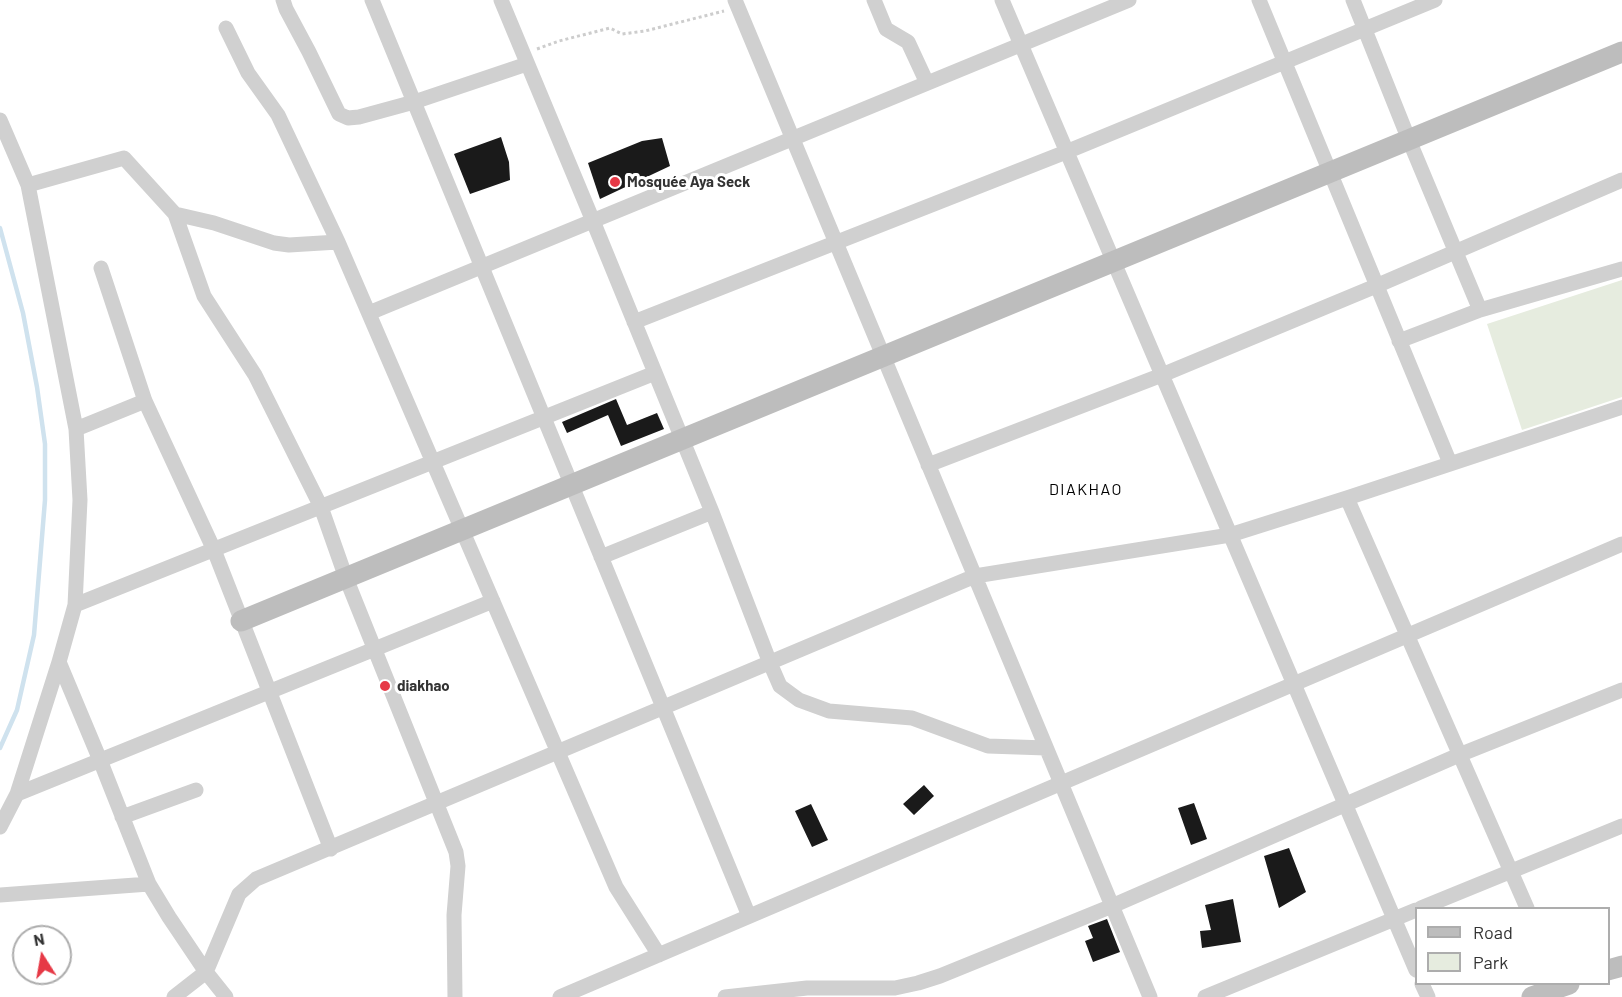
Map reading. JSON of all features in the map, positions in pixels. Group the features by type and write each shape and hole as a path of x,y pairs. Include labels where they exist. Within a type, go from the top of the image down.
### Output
{"street":[{"path":"283,0 339,114 348,118 414,102 525,59"},
{"path":"372,0 749,916"},
{"path":"501,0 655,373 780,686 799,699 829,711 912,718 988,746 1046,748"},
{"path":"874,0 886,29 908,42 927,83"},
{"path":"1002,0 1415,968"},
{"path":"369,313 1129,0"},
{"path":"1259,0 1450,464"},
{"path":"1353,0 1480,310"},
{"path":"634,322 1066,152 1435,0"},
{"path":"736,4 1150,997"},
{"path":"226,28 248,73 278,115 338,242 616,887 658,956"},
{"path":"241,621 1622,52"},
{"path":"0,120 28,185 76,429 80,500 75,605 17,795 0,827"},
{"path":"28,185 124,158 175,214 204,296 255,375 321,507 346,578 456,852 458,866 454,915 455,997"},
{"path":"928,465 1162,375 1622,180"},
{"path":"175,214 214,223 274,243 289,245 338,242"},
{"path":"100,268 145,400 214,550 331,849"},
{"path":"1400,341 1480,310 1622,269"},
{"path":"75,605 655,373"},
{"path":"76,429 145,400"},
{"path":"174,997 206,972 239,894 256,879 975,576 1230,535 1622,407"},
{"path":"1347,498 1526,907"},
{"path":"601,557 711,512"},
{"path":"571,996 749,916 1622,544"},
{"path":"17,795 493,601"},
{"path":"59,662 149,884 206,972 226,997"},
{"path":"725,997 807,988 895,988 940,976 1112,906 1459,754 1622,690"},
{"path":"122,817 196,790"},
{"path":"1426,907 1622,826"},
{"path":"0,895 149,884"},
{"path":"1205,997 1415,910"},
{"path":"1532,997 1564,988"}],"path":[{"path":"525,59 559,41 610,28 622,34 645,31 736,4"}],"green space":[{"path":"1622,280 1622,397 1522,430 1487,324"}],"building":[{"path":"501,137 509,162 510,180 470,194 454,154"},
{"name":"Mosquée Aya Seck","path":"662,138 670,166 600,199 588,163 642,141"},
{"path":"616,399 627,425 657,413 664,429 621,446 608,415 567,433 562,422"},
{"path":"924,785 934,796 914,815 903,804"},
{"path":"1194,803 1207,839 1191,845 1178,808"},
{"path":"811,804 828,840 812,847 795,811"},
{"path":"1289,848 1306,892 1279,908 1264,856"},
{"path":"1233,899 1241,942 1202,948 1200,931 1211,930 1205,905"},
{"path":"1107,919 1120,952 1093,962 1085,941 1093,938 1088,926"}],"waterway":[{"path":"0,228 23,313 45,444 45,500 34,635 17,710 0,748"}],"place":[{"name":"Mosquée Aya Seck","path":"615,182"},
{"name":"diakhao","path":"385,686"}],"district":[{"name":"DIAKHAO","path":"1086,490"}]}
